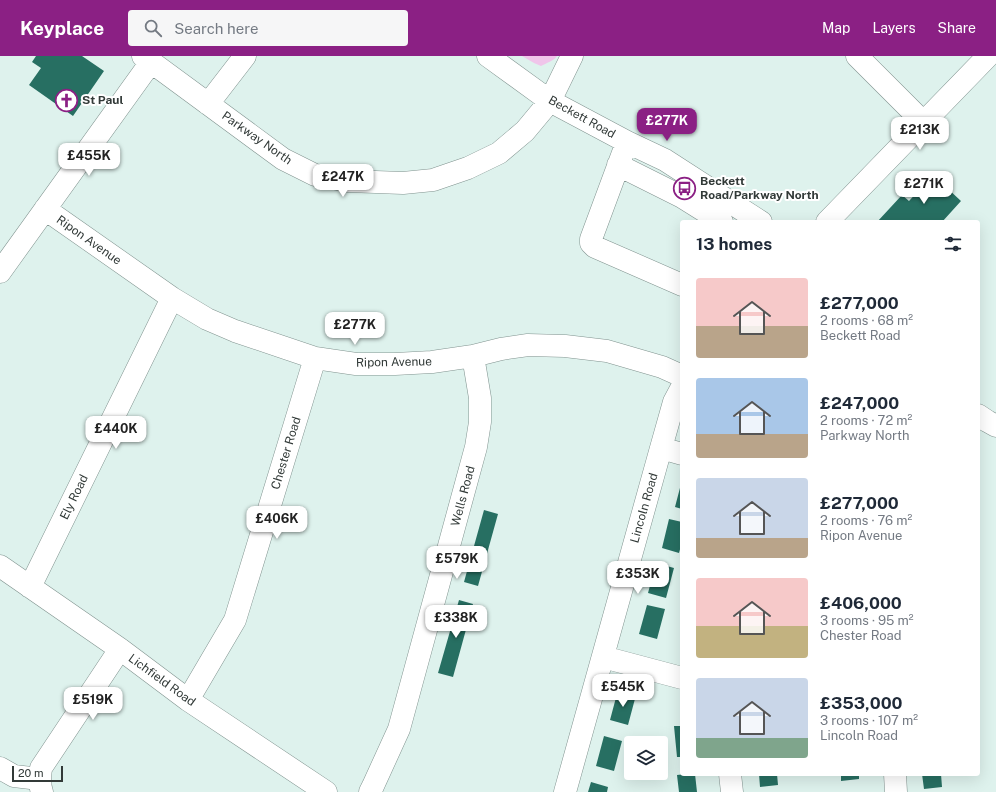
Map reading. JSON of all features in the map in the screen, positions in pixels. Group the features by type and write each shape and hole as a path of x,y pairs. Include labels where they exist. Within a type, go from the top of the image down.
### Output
{"street":[{"path":"208,104 245,56"},
{"name":"Beckett Road","path":"488,56 550,101 627,142 665,160 758,220"},
{"name":"Parkway North","path":"147,59 283,159 315,175 348,181 403,183 432,180 468,168 499,153 525,131 550,101 572,56"},
{"path":"857,56 924,122"},
{"path":"829,220 988,56"},
{"path":"0,272 45,209 147,59"},
{"path":"627,142 591,239 591,244 680,284"},
{"path":"618,165 682,197 719,220"},
{"name":"Ripon Avenue","path":"45,209 172,298 208,319 235,331 315,358 356,364 395,364 432,362 473,356 501,349 528,345 565,346 607,351 662,367 680,375"},
{"name":"Ely Road","path":"30,587 172,298"},
{"name":"Wells Road","path":"370,792 399,729 476,447 480,422 480,398 473,356"},
{"name":"Chester Road","path":"188,700 235,620 315,358"},
{"name":"Lincoln Road","path":"566,792 674,402 680,391"},
{"path":"980,417 996,426"},
{"path":"661,448 680,453"},
{"name":"Lichfield Road","path":"0,566 120,649 188,700 326,792"},
{"path":"41,785 41,768 120,649"},
{"path":"603,657 680,677"},
{"path":"0,768 14,776 31,778 41,785"},
{"path":"730,776 732,792"},
{"path":"895,776 896,792"}],"shaded area":[{"path":"522,56 557,56 552,61 541,66"}],"building":[{"name":"St Paul","path":"36,56 82,56 104,71 73,116 29,85 41,68 32,62"},
{"path":"933,175 961,201 944,220 879,220 902,195 909,201"},
{"path":"680,488 680,508 675,507"},
{"path":"484,510 498,514 478,586 464,582"},
{"path":"669,519 680,522 679,553 662,548"},
{"path":"656,563 674,568 666,598 648,593"},
{"path":"459,600 473,604 453,677 438,673"},
{"path":"647,605 665,609 657,639 639,634"},
{"path":"618,690 636,695 628,725 610,720"},
{"path":"674,726 680,726 680,757 677,757"},
{"path":"604,736 622,741 614,771 596,766"},
{"path":"677,775 695,776 697,792 679,792"},
{"path":"759,776 777,776 778,785 760,787"},
{"path":"841,776 859,776 859,779 841,781"},
{"path":"922,776 941,776 942,787 924,789"},
{"path":"591,782 608,787 607,792 588,792"}],"place":[{"name":"St Paul","path":"67,100"},
{"name":"Beckett Road/Parkway North","path":"685,188"}]}
